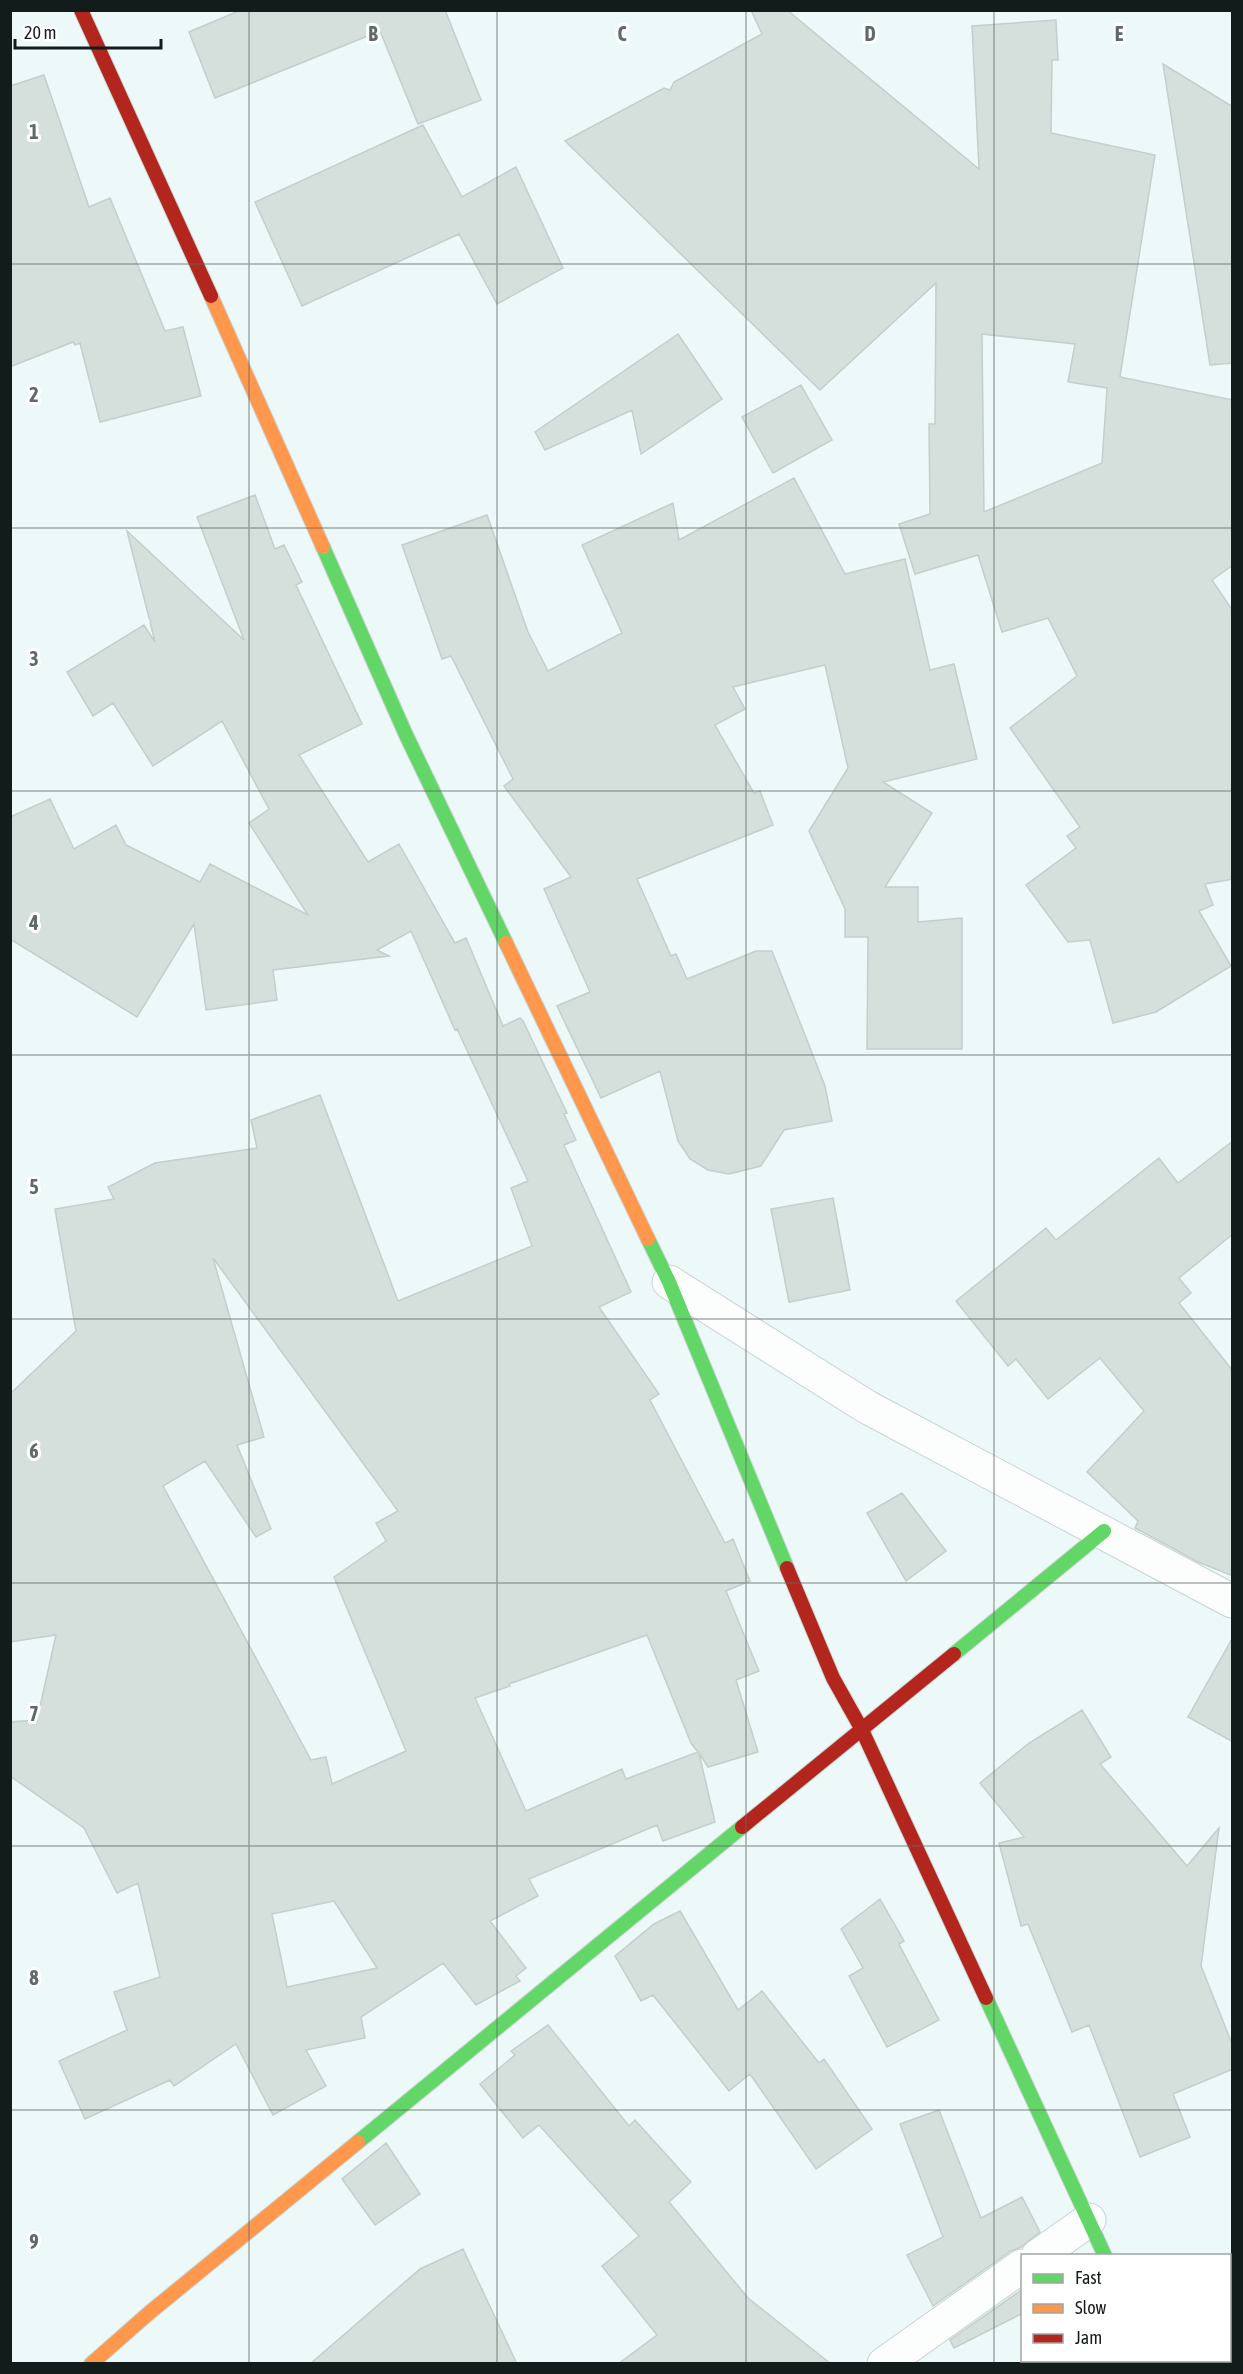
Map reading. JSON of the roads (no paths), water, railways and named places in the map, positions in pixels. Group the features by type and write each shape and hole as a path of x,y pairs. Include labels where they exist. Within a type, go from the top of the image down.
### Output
{"main road":[{"path":"81,10 251,382 406,735 669,1282 833,1678 861,1728 1104,2254"},
{"path":"91,2364 186,2282 1104,1531"}],"street":[{"path":"669,1282 867,1407 1233,1600"},
{"path":"1041,2254 1089,2220"},
{"path":"884,2364 1021,2267"}]}
